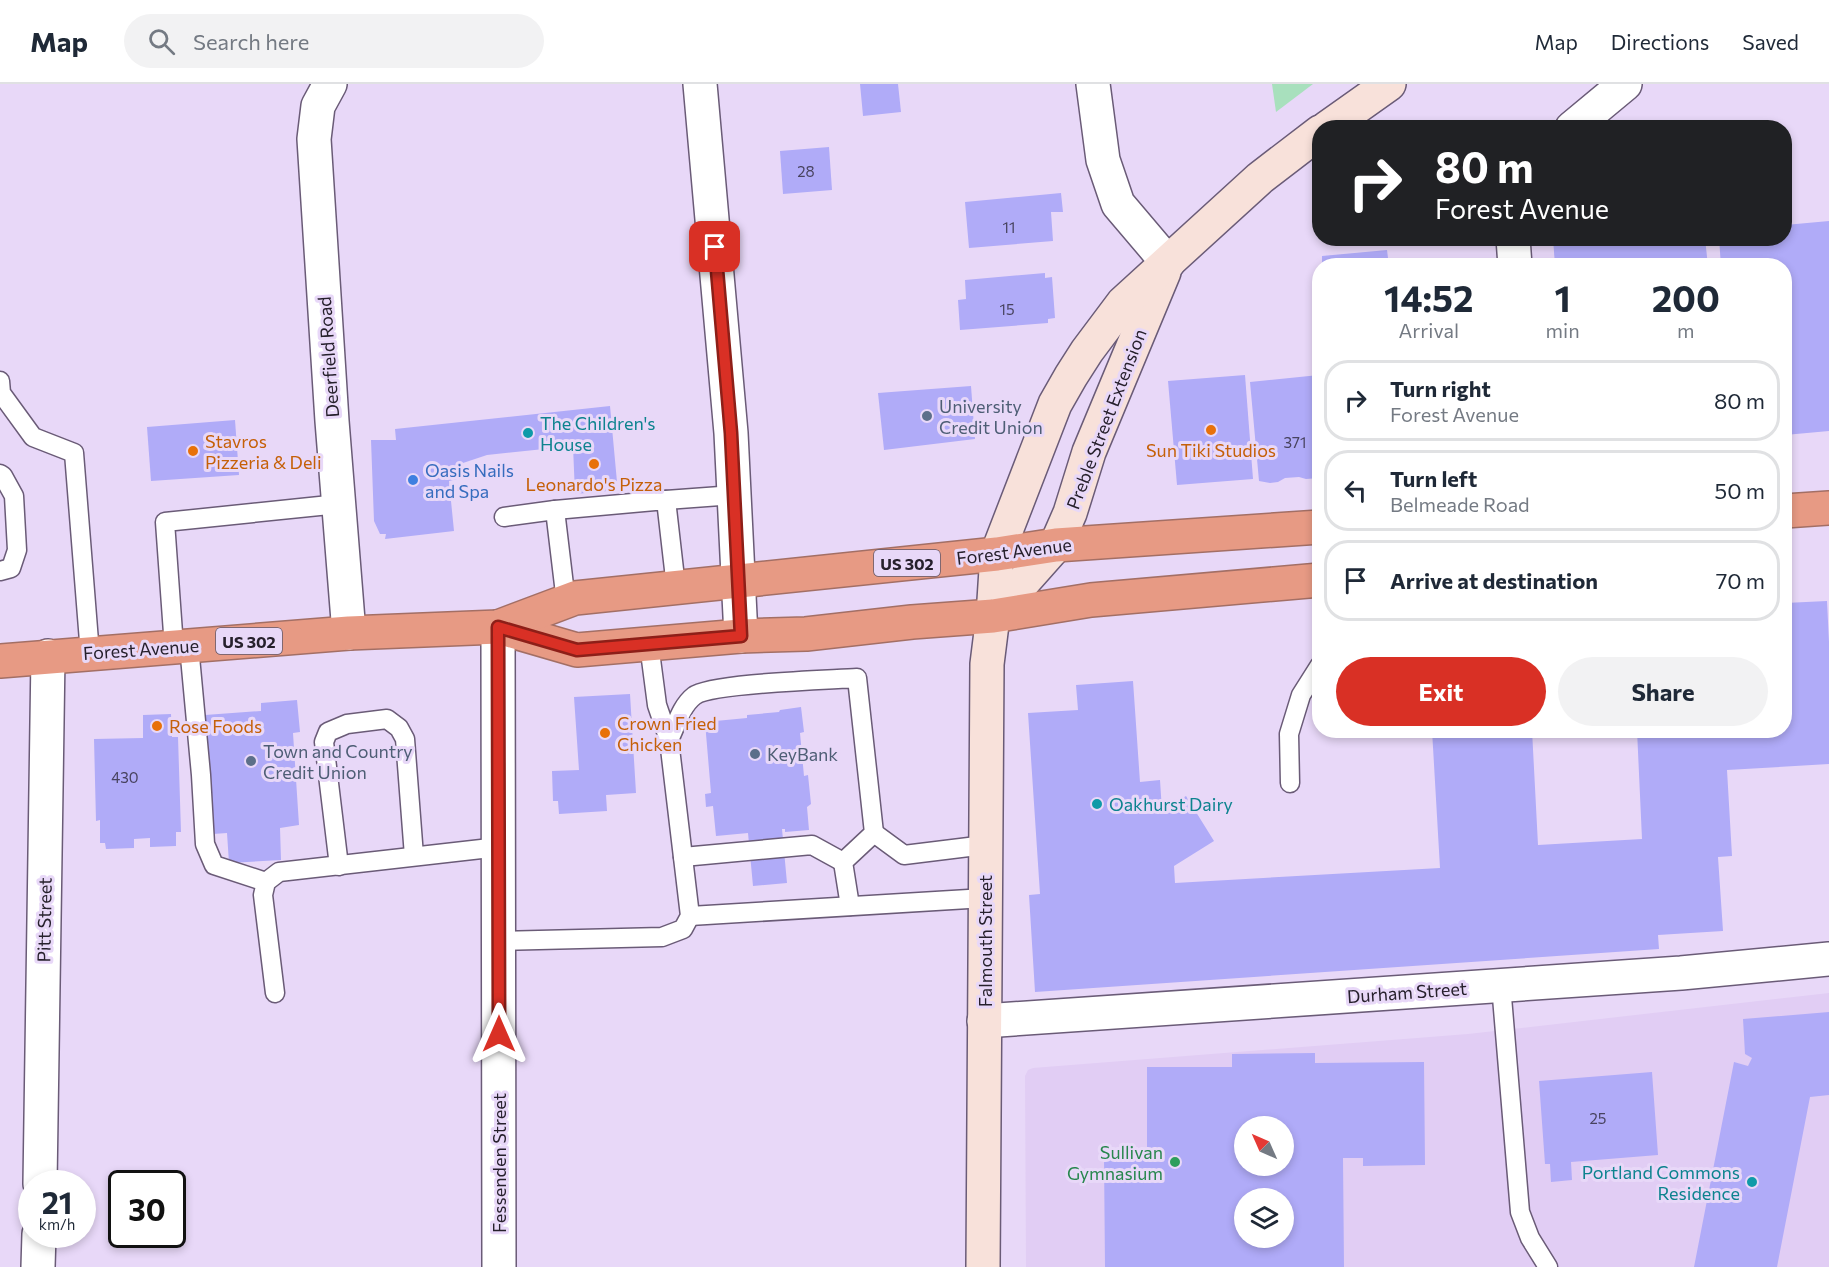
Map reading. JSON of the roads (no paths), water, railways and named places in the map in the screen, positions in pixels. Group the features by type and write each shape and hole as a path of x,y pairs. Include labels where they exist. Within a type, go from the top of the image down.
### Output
{"highway":[{"path":"1792,511 1829,508"},
{"name":"Forest Avenue","path":"0,661 349,633 498,627 575,598 997,554 1056,545 1312,528"},
{"name":"Forest Avenue","path":"498,627 577,650 741,636 806,634 993,616 1091,600 1312,581"}],"main road":[{"path":"1338,120 1389,84"},
{"name":"Preble Street Extension","path":"993,616 997,554 1054,404 1087,351 1123,303 1260,178 1312,138"},
{"name":"Preble Street Extension","path":"993,616 1056,545 1070,513 1093,443 1168,263"},
{"name":"Falmouth Street","path":"983,1267 987,664 993,616"}],"street":[{"name":"Deerfield Road","path":"330,84 318,106 314,139 332,421 349,633"},
{"path":"700,84 731,433 741,636"},
{"path":"1093,84 1103,160 1118,204 1168,263"},
{"path":"1582,120 1625,84"},
{"name":"Fessenden Street","path":"498,627 499,1267"},
{"name":"Pitt Street","path":"40,1170 48,656"},
{"name":"Durham Street","path":"984,1021 1681,973 1829,959"},
{"path":"38,1267 39,1248"}],"lane":[{"path":"0,390 33,437 74,453 90,654"},
{"path":"0,474 14,496 17,550 11,568 0,572"},
{"path":"504,517 555,510 734,495"},
{"path":"666,500 676,587"},
{"path":"266,882 214,865 205,844 201,775 165,522 339,504"},
{"path":"555,510 566,602"},
{"path":"499,941 662,937 683,929 690,916 669,740 657,705 649,644"},
{"path":"669,740 685,706 695,695 722,687 857,678 874,832 904,855 985,845"},
{"path":"1290,783 1288,734 1301,695 1312,678"},
{"path":"339,866 324,742 328,732 347,724 387,719 399,728 405,740 414,856"},
{"path":"843,862 874,832"},
{"path":"683,857 812,845 843,862"},
{"path":"275,993 263,895 266,882 279,872 499,847"},
{"path":"843,862 850,906"},
{"path":"690,916 985,898"},
{"path":"1501,985 1521,1212 1530,1238 1548,1267"}],"place":[{"name":"University Credit Union","path":"927,416"},
{"name":"Sun Tiki Studios","path":"1211,430"},
{"name":"The Children's House","path":"528,433"},
{"name":"Stavros Pizzeria & Deli","path":"193,451"},
{"name":"Leonardo's Pizza","path":"594,464"},
{"name":"Oasis Nails and Spa","path":"413,480"},
{"name":"Rose Foods","path":"157,726"},
{"name":"Crown Fried Chicken","path":"605,733"},
{"name":"KeyBank","path":"755,754"},
{"name":"Town and Country Credit Union","path":"251,761"},
{"name":"Oakhurst Dairy","path":"1097,804"},
{"name":"Sullivan Gymnasium","path":"1175,1162"},
{"name":"Portland Commons Residence","path":"1752,1182"}]}
